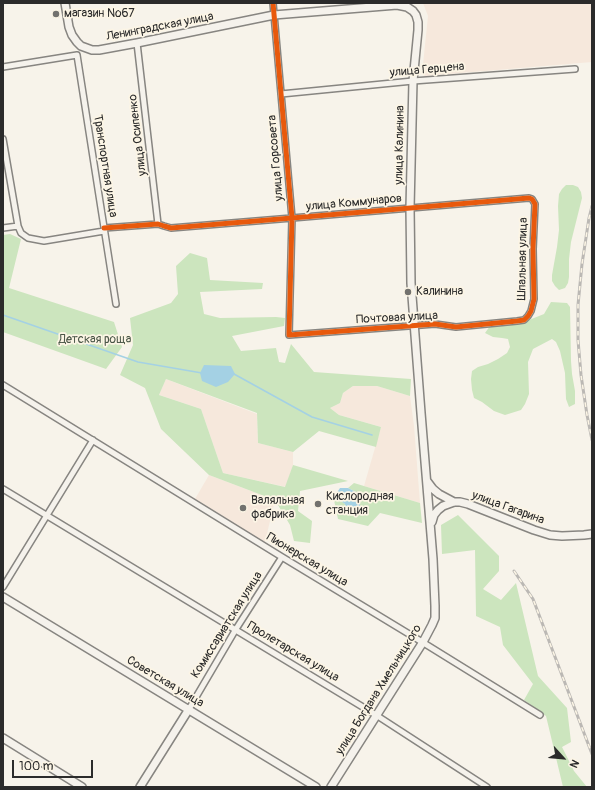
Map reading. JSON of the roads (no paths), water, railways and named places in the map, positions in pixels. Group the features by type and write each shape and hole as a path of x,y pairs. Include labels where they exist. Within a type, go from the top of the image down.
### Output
{"street":[{"path":"3,67 77,55 81,46 72,35 69,27 65,3"},
{"name":"улица Горсовета","path":"273,3 292,218 289,335"},
{"name":"Ленинградская улица","path":"81,46 92,50 99,50 274,15 396,5 410,6"},
{"name":"улица Калинина","path":"410,6 418,22 413,81 410,208 412,283 414,326 431,528"},
{"name":"улица Осипенко","path":"137,43 158,224"},
{"name":"Транспортная улица","path":"77,55 116,304"},
{"name":"улица Герцена","path":"281,94 413,81 576,69"},
{"path":"3,139 18,226 3,228"},
{"name":"улица Коммунаров","path":"18,226 21,233 28,238 44,241 104,229 158,224 171,228 529,198 534,201"},
{"name":"Шпальная улица","path":"528,316 534,299 534,201"},
{"name":"Почтовая улица","path":"289,335 435,324 456,327 518,321 524,320 528,316"},
{"name":"Пионерская улица","path":"3,385 540,715"},
{"path":"3,586 93,440"},
{"path":"427,481 439,494 454,502"},
{"name":"Пролетарская улица","path":"3,489 376,715 487,787"},
{"name":"улица Гагарина","path":"431,528 432,521 438,510 443,506 454,502 468,504 519,525 550,535 562,536 592,534"},
{"name":"улица Богдана Хмельницкого","path":"331,787 423,642 435,618 431,528"},
{"name":"Комиссариатская улица","path":"140,787 189,709 236,629 282,557"},
{"name":"Советская улица","path":"3,597 316,787"},
{"path":"3,738 82,787"}],"water":[{"path":"204,365 231,366 235,374 228,382 216,387 202,381 200,373"},
{"path":"340,488 348,488 358,493 360,506 353,510 347,509 345,504 337,498 336,494"}],"waterway":[{"path":"3,315 138,362 202,373"},
{"path":"234,374 312,417 372,435"}],"railway":[{"path":"592,206 582,264 578,305 578,340 581,375 592,440"},
{"path":"514,571 533,599 592,754"}],"place":[{"name":"магазин №67","path":"56,14"},
{"name":"Калинина","path":"408,292"},
{"name":"Кислородная станция","path":"318,504"},
{"name":"Валяльная фабрика","path":"243,508"}],"park label":[{"name":"Детская роща","path":"95,340"}]}
